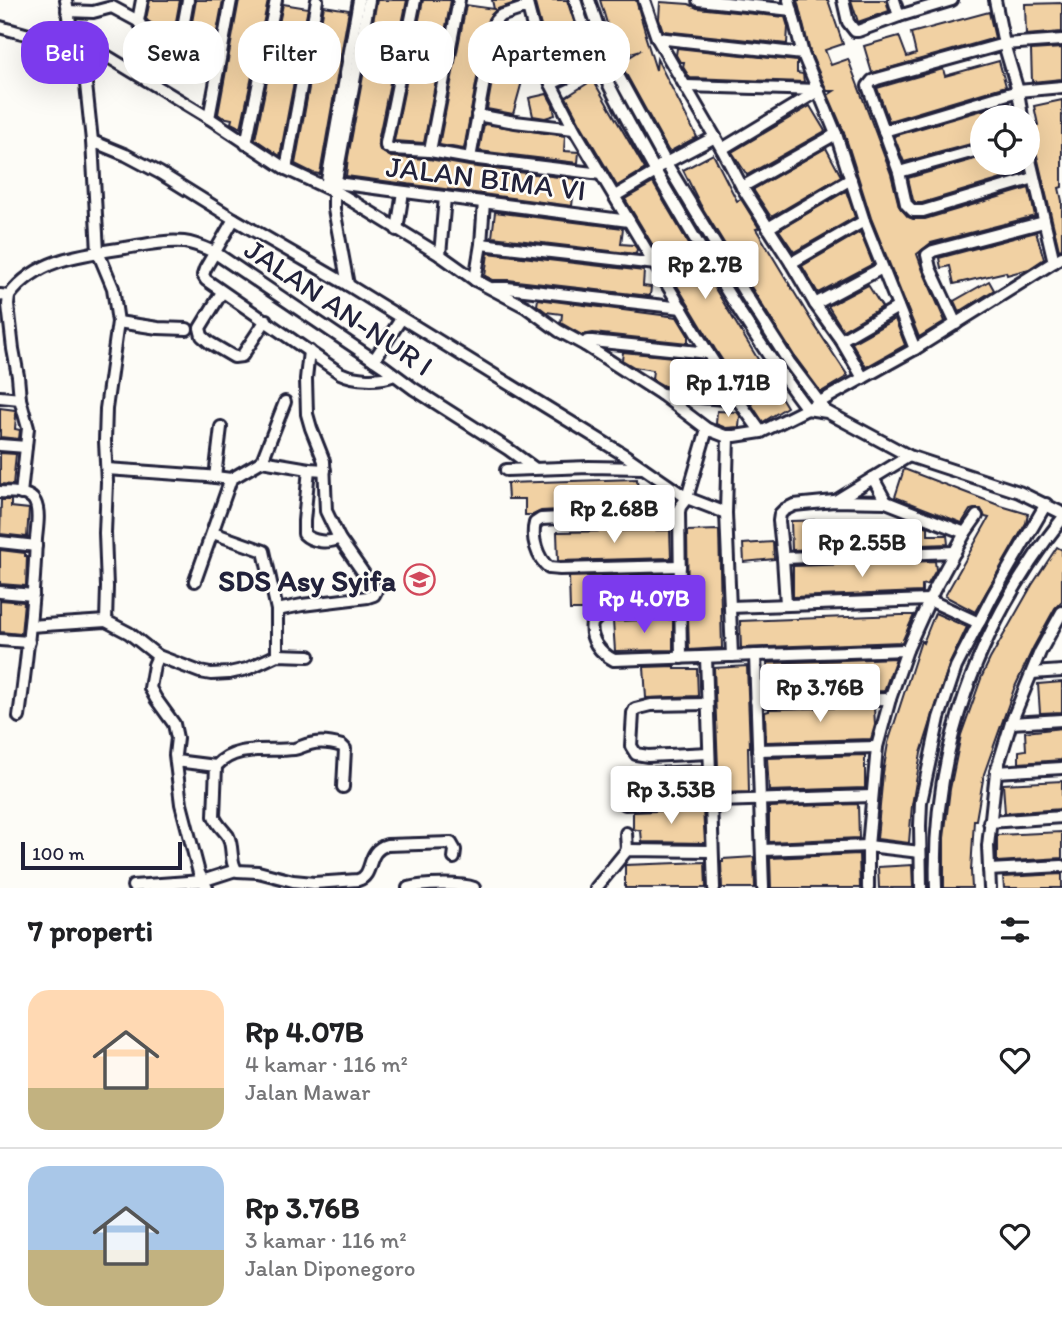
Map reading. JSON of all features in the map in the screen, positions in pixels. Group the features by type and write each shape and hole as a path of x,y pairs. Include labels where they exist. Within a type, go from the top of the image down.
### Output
{"street":[{"path":"142,0 138,21 112,7 93,12 66,5 71,28 82,41 209,118 286,169 332,187 475,280 526,307 559,331 661,394 707,429 728,436 761,432 807,409 915,349 1058,259 1044,222 1033,175"},
{"path":"185,21 188,0"},
{"path":"224,38 231,0"},
{"path":"246,144 276,0"},
{"path":"286,169 317,0"},
{"path":"348,285 332,187 359,0"},
{"path":"332,187 369,0"},
{"path":"415,0 385,145 391,149 430,151 601,174"},
{"path":"430,151 459,0"},
{"path":"575,0 582,21"},
{"path":"589,0 609,59 666,163 789,362 827,412"},
{"path":"644,0 657,38 742,187 863,378"},
{"path":"698,0 791,5 803,54 836,134 864,221 915,349"},
{"path":"843,0 848,22 855,31 862,31 949,0"},
{"path":"894,0 899,16"},
{"path":"995,0 1020,105"},
{"path":"470,158 495,21 526,3 531,21"},
{"path":"0,27 57,45 77,58 85,75 92,141 98,251 113,288 118,322 104,441 107,469 106,621"},
{"path":"657,38 803,54"},
{"path":"1034,178 915,212 909,209 899,172 868,86 872,81 1004,44 1062,40"},
{"path":"209,118 216,84"},
{"path":"551,84 574,129 708,353 761,432"},
{"path":"608,84 693,237 778,370 807,409 827,412 909,456 986,480 1062,513"},
{"path":"686,86 819,90"},
{"path":"884,131 1018,91 1062,87"},
{"path":"722,149 819,90"},
{"path":"477,115 574,129"},
{"path":"742,187 836,134"},
{"path":"615,196 666,163 715,137"},
{"path":"92,141 146,165 348,285 626,456 687,498 726,513"},
{"path":"899,172 970,152"},
{"path":"768,228 851,179"},
{"name":"JALAN BIMA VI","path":"332,187 403,192 629,220"},
{"path":"397,230 403,192"},
{"path":"440,255 445,197"},
{"path":"475,280 484,202"},
{"path":"234,219 203,275 206,280 345,376 381,379 394,375"},
{"path":"791,263 864,221"},
{"path":"956,324 926,255 1044,222"},
{"path":"693,237 706,228"},
{"name":"JALAN AN-NUR I","path":"4,296 25,279 56,261 98,251 185,242 214,252 534,468"},
{"path":"481,244 656,264"},
{"path":"815,304 882,268"},
{"path":"491,289 507,288 682,308"},
{"path":"222,292 200,328 202,337 210,343 234,356 242,356 266,320"},
{"path":"4,296 8,305 20,399 28,428 21,494"},
{"path":"841,340 898,307"},
{"path":"374,360 401,319"},
{"path":"118,322 187,329"},
{"path":"585,345 587,341 592,341 708,353"},
{"path":"0,348 13,349"},
{"path":"276,610 368,597 376,593 339,538 326,508 324,461 307,414 306,379 309,351"},
{"path":"661,394 738,400"},
{"path":"0,397 20,399"},
{"path":"107,469 231,479 262,461 285,402"},
{"path":"215,477 221,427"},
{"path":"681,658 679,512 687,498 707,429"},
{"path":"728,436 726,513 732,656"},
{"path":"0,445 26,447"},
{"path":"834,501 909,456"},
{"path":"262,461 325,470"},
{"path":"506,470 615,466 644,468"},
{"path":"309,469 304,534 310,539 329,542 339,538"},
{"path":"873,478 886,502"},
{"path":"195,581 231,479"},
{"path":"0,492 31,497 36,503 33,595 19,717"},
{"path":"786,604 779,521 780,514 794,505 834,501 886,502 965,533"},
{"path":"921,888 921,802 939,718 956,667 1002,578 1046,504"},
{"path":"679,512 541,519 535,523 534,529 539,557 545,566 555,569 680,566"},
{"path":"868,888 868,846 877,747 890,699 907,650 929,600 977,516"},
{"path":"936,888 935,854 939,799 945,762 967,689 1012,591 1062,519"},
{"path":"213,533 264,551 276,610 277,655"},
{"path":"0,542 36,546"},
{"path":"783,558 955,552"},
{"path":"0,592 33,595"},
{"path":"730,607 929,600 979,622"},
{"path":"681,611 601,614 593,623 592,635 603,653 609,658 619,660 907,650"},
{"path":"990,888 989,822 996,772 1011,723 1040,652 1060,619"},
{"path":"30,626 106,621 129,633 158,656 200,673 229,673 247,669 277,655 309,656"},
{"path":"0,640 29,642"},
{"path":"755,655 763,888"},
{"path":"158,656 150,688 174,724 183,812 204,884"},
{"path":"706,657 713,888"},
{"path":"1032,673 1062,671"},
{"path":"756,701 890,699"},
{"path":"707,704 651,705 635,709 631,746 634,752 648,756 709,753"},
{"path":"1011,723 1062,720"},
{"path":"236,870 228,837 214,816 216,766 225,757 238,752 292,749 315,743 335,744 345,750 343,787"},
{"path":"758,750 877,747"},
{"path":"176,761 216,766"},
{"path":"996,772 1062,768"},
{"path":"625,804 872,796"},
{"path":"989,822 1062,817"},
{"path":"596,888 627,850 626,833"},
{"path":"133,886 204,884 236,870 325,884 364,878 373,856 384,845 451,843 455,850 454,858"},
{"path":"762,850 868,846 920,852"},
{"path":"627,850 711,851"},
{"path":"989,870 1062,866"},
{"path":"408,888 474,888"}],"building":[{"path":"150,0 180,0 176,21 146,19"},
{"path":"196,0 223,0 219,21 192,21"},
{"path":"239,0 268,1 264,21 238,21 238,84 250,84 241,128 231,123 232,119 218,114"},
{"path":"377,0 407,0 403,21 373,21"},
{"path":"423,0 451,0 447,21 419,21"},
{"path":"492,0 515,0 515,3 497,9 488,21 468,21 468,84 476,84 464,149 439,145 451,84 454,84 454,67 466,5 494,9"},
{"path":"534,0 567,0 574,21 540,21"},
{"path":"600,0 636,0 656,70 657,59 697,137 669,152 630,81 630,57 641,50 630,53 630,21 606,21"},
{"path":"797,0 828,0 843,44 825,50 831,65 848,59 891,174 899,206 908,217 925,219 1029,188 1035,216 931,243 917,254 945,321 919,337 871,218 844,132 828,95 834,91 827,91 810,52"},
{"path":"851,0 886,0 889,11 858,22"},
{"path":"660,2 785,17 788,27 787,44 663,31 659,19"},
{"path":"1062,3 1062,32 1026,35 1025,4"},
{"path":"283,4 308,8 306,21 279,21"},
{"path":"324,6 349,10 341,55 341,21 321,21"},
{"path":"989,12 995,38 872,73 864,46 899,36 907,57 916,54 911,33"},
{"path":"677,48 797,61 797,73 803,74 804,82 690,78 683,67 684,62 680,62 676,55"},
{"path":"1062,48 1062,79 1032,82 1031,50"},
{"path":"999,61 1006,86 889,121 877,88 943,69 945,76"},
{"path":"266,84 294,84 280,156 255,139"},
{"path":"310,84 336,84 320,174 295,164"},
{"path":"361,84 390,84 378,141 380,150 391,157 429,159 575,179 572,206 346,176"},
{"path":"406,84 435,84 424,143 394,141"},
{"path":"491,84 521,84 513,114 487,109"},
{"path":"587,84 595,84 645,169 617,186 566,97"},
{"path":"547,94 555,115 545,118 533,116 529,98"},
{"path":"1062,100 1062,187 1059,188 1062,201 1062,249 1059,250 1040,169 1039,105"},
{"path":"810,106 825,131 747,175 732,152"},
{"path":"970,114 970,144 904,162 894,136"},
{"path":"484,124 565,136 564,151 579,152 578,163 479,151"},
{"path":"826,148 841,176 771,217 754,189"},
{"path":"713,154 737,201 741,199 811,320 848,376 821,392 764,308 700,204 683,170"},
{"path":"970,160 970,175 1015,175 922,203 913,200 908,178"},
{"path":"653,183 787,407 763,422 715,349 625,199"},
{"path":"846,191 855,217 794,252 779,230"},
{"path":"495,212 623,228 621,244 634,245 636,254 492,237"},
{"path":"860,232 873,264 818,293 802,266"},
{"path":"1036,232 1044,259 1029,269 954,284 950,266 941,268 939,258"},
{"path":"488,253 644,271 643,286 651,287 650,296 493,280 485,276"},
{"path":"989,281 994,290 959,312 954,301"},
{"path":"868,285 882,307 843,330 828,306"},
{"path":"538,299 677,317 688,335 688,343 593,333 582,335 561,323 562,314 546,312 537,305"},
{"path":"895,319 905,345 866,367 852,343"},
{"path":"623,352 703,360 703,379 716,380 718,391 664,386 652,379 653,370 634,367 622,360"},
{"path":"0,408 15,410 15,429 20,430 19,439 0,437"},
{"path":"717,411 737,412 740,416 739,427 726,428 716,424"},
{"path":"0,453 16,454 13,485 0,484"},
{"path":"904,469 1028,514 1026,523 975,612 945,596 989,518 985,517 981,509 974,509 970,510 962,523 895,497"},
{"path":"637,479 638,494 657,495 658,505 541,511 525,515 525,499 508,499 507,483"},
{"path":"1,500 11,500 11,507 29,509 27,537 0,534"},
{"path":"905,518 928,527 928,535 947,535 948,544 792,550 791,521"},
{"path":"670,530 671,558 558,561 557,532"},
{"path":"719,530 722,648 689,650 687,531"},
{"path":"773,542 774,559 744,562 743,544"},
{"path":"1057,547 1062,550 1062,601 1055,608 1033,648 1014,689 984,774 974,820 972,888 944,888 944,838 961,735 990,659"},
{"path":"0,550 25,553 26,586 0,584"},
{"path":"935,561 936,570 928,584 922,585 922,592 793,597 793,566"},
{"path":"672,574 672,603 570,610 569,577"},
{"path":"0,600 24,602 21,634 0,632"},
{"path":"935,613 967,627 949,665 921,753 909,843 877,839 888,743 921,641 923,643"},
{"path":"914,615 902,642 741,648 740,621"},
{"path":"673,619 673,650 615,651 613,621"},
{"path":"896,658 884,691 769,693 767,663"},
{"path":"675,666 675,669 697,669 698,696 646,698 644,667"},
{"path":"747,666 749,792 719,793 714,668"},
{"path":"1062,682 1062,712 1040,713 1038,684"},
{"path":"874,707 875,725 871,739 766,742 765,712 769,709"},
{"path":"1062,728 1062,760 1019,763 1019,751 1026,750 1025,732"},
{"path":"865,755 865,788 769,791 767,758"},
{"path":"702,765 703,794 631,796 629,768"},
{"path":"1062,781 1062,809 1005,813 1003,784"},
{"path":"858,804 859,838 769,842 769,807"},
{"path":"703,809 705,843 642,842 641,831 633,829 633,812"},
{"path":"1062,832 1062,858 997,862 997,835"},
{"path":"859,854 860,888 771,888 770,858"},
{"path":"754,857 755,888 722,888 723,859"},
{"path":"705,862 706,888 625,888 625,865"},
{"path":"912,865 913,888 879,888 878,867"},
{"path":"1062,874 1062,888 1004,888 1003,877"}],"place":[{"name":"SDS Asy Syifa","path":"419,580"}]}
